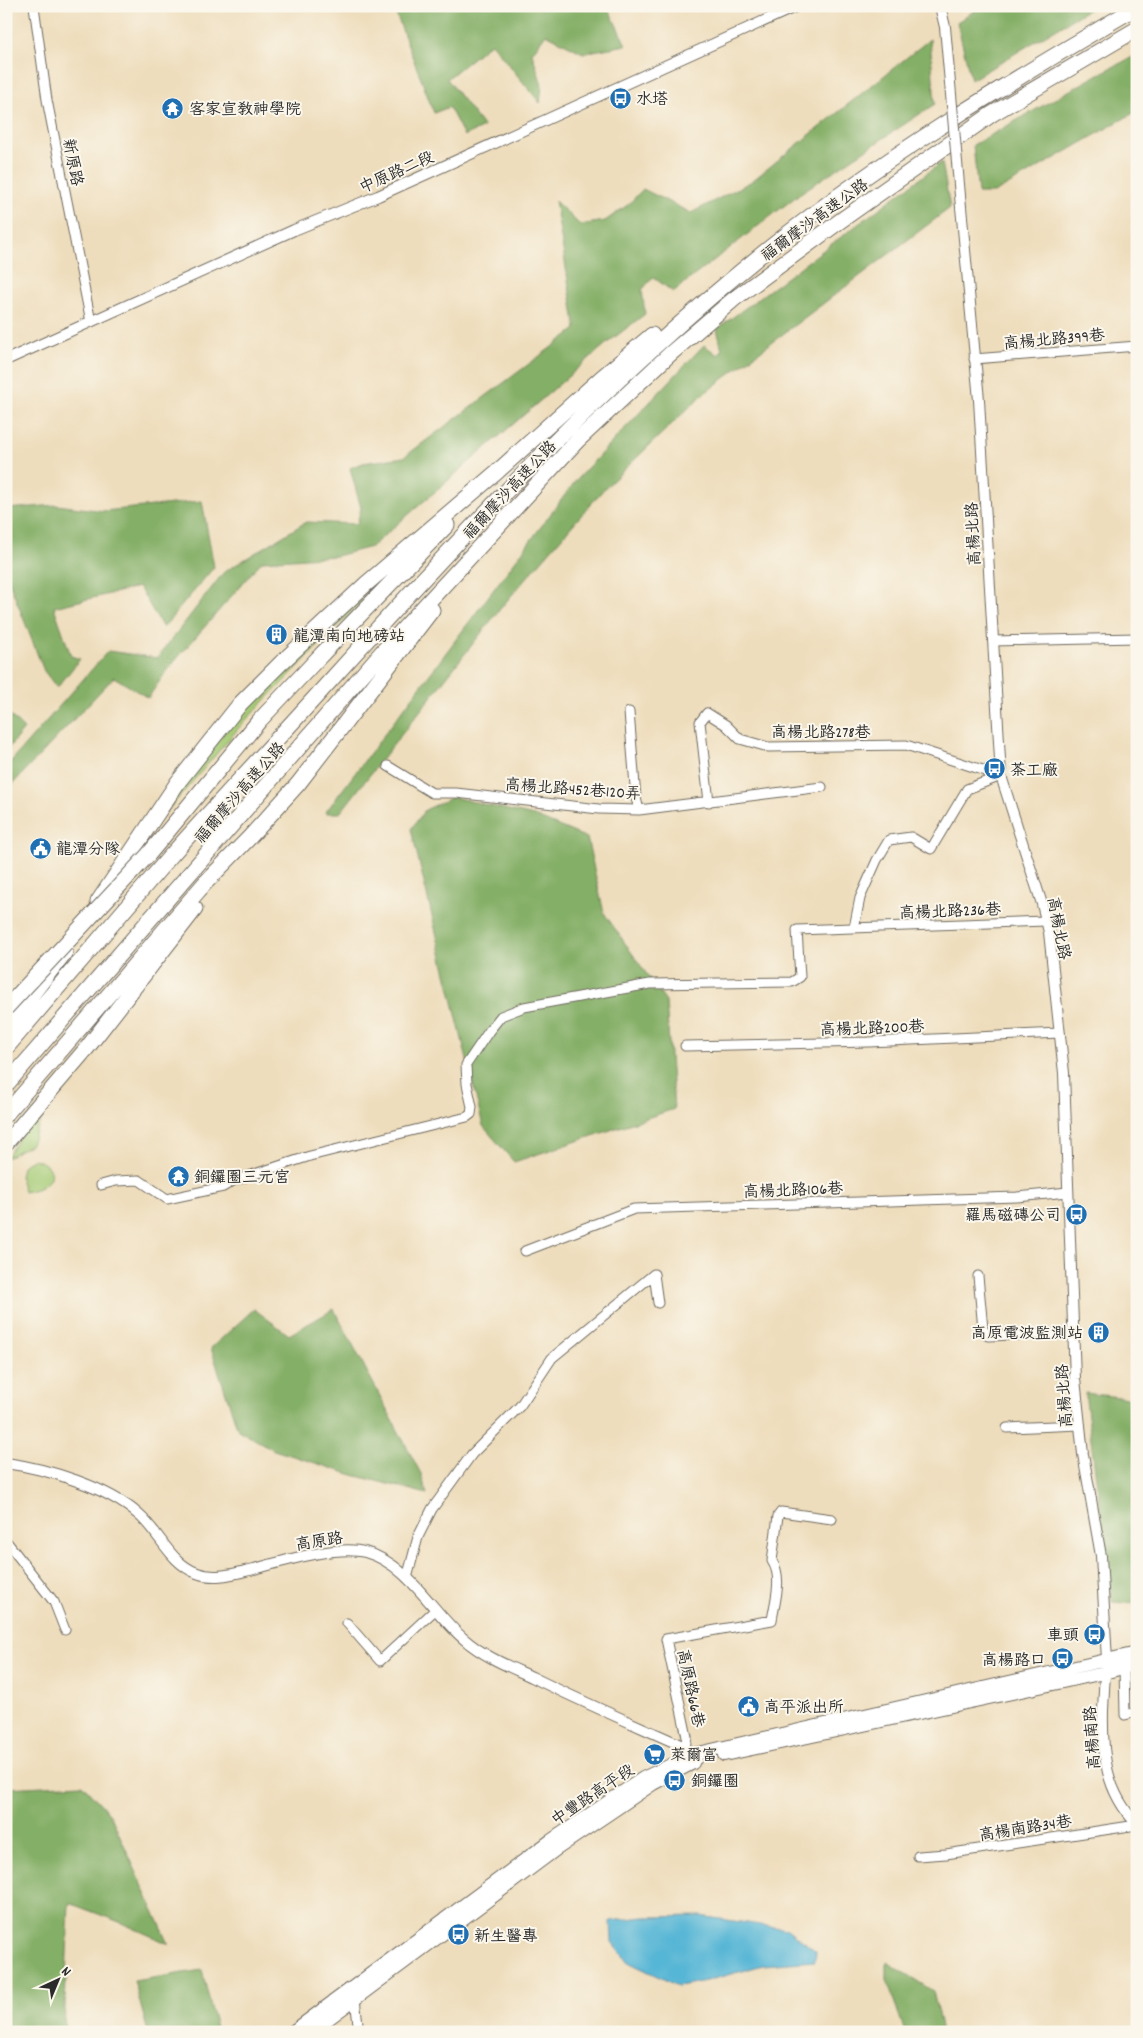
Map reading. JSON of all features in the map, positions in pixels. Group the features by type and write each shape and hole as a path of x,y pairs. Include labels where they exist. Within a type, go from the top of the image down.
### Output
{"highway":[{"name":"福爾摩沙高速公路","path":"6,1048 168,859 445,554 586,410 649,351 769,249 839,195 976,102 1137,7"},
{"name":"福爾摩沙高速公路","path":"6,1085 382,652 578,440 670,354 734,299 840,220 992,114 1137,29"},
{"path":"6,1028 72,942 178,782 240,704 366,584 498,471 600,379 647,339 769,249"},
{"path":"6,1008 148,855 259,721 395,581 498,471"},
{"path":"6,1114 205,883 298,784 486,538"},
{"path":"10,1138 87,1048 249,838"}],"main road":[{"name":"中豐路高平段","path":"292,2032 550,1841 642,1778 690,1755 1137,1653"},
{"name":"中豐路高平段","path":"311,2032 557,1849 653,1784 690,1755 1104,1673 1131,1665"}],"street":[{"name":"新原路","path":"34,6 48,105 92,322"},
{"name":"中原路二段","path":"6,360 294,230 387,192 797,6"},
{"name":"高楊北路","path":"940,6 944,27 979,400 1001,776 1046,920 1064,1073 1074,1333 1080,1425 1083,1454 1101,1556 1107,1660 1104,1673"},
{"name":"高楊北路399巷","path":"974,359 1137,346"},
{"path":"993,641 1137,638"},
{"path":"629,712 636,798 639,810"},
{"name":"高楊北路278巷","path":"709,802 700,722 707,713 726,726 740,739 768,747 906,745 1001,776"},
{"name":"高楊北路452巷120弄","path":"388,766 432,793 456,793 599,809 639,810 822,787"},
{"path":"854,928 860,898 877,860 889,840 911,837 931,849 967,789 1001,776"},
{"name":"高楊北路236巷","path":"101,1185 116,1181 139,1180 167,1199 223,1187 233,1181 310,1156 467,1117 471,1114 472,1107 467,1084 466,1065 501,1016 524,1007 650,984 792,982 800,978 797,930 1046,920"},
{"name":"高楊北路200巷","path":"685,1046 869,1042 1060,1033"},
{"name":"高楊北路106巷","path":"525,1250 634,1209 1017,1197 1068,1192"},
{"path":"407,1578 418,1537 432,1508 472,1454 520,1406 552,1358 654,1274 658,1303"},
{"path":"978,1276 983,1329 988,1336 1074,1333"},
{"path":"1007,1428 1080,1425"},
{"name":"高原路","path":"6,1463 36,1467 103,1492 122,1502 140,1516 180,1563 198,1574 210,1577 231,1574 288,1560 347,1549 366,1552 385,1560 407,1578 464,1640 490,1657 690,1755"},
{"name":"高原路66巷","path":"690,1755 666,1639 772,1620 778,1576 777,1568 772,1561 778,1516 781,1512 832,1519"},
{"path":"6,1540 54,1602 64,1630"},
{"path":"347,1623 380,1661 435,1610"},
{"path":"1131,1665 1125,1715 1137,1712"},
{"name":"高楊南路","path":"1104,1673 1103,1732 1107,1773 1116,1798 1137,1825"},
{"name":"高楊南路34巷","path":"918,1856 946,1854 1137,1825"},
{"path":"355,1999 359,2032"}],"green space":[{"path":"393,6 607,6 626,45 583,53 546,34 532,53 542,85 540,103 491,43 447,79 484,127 464,136 449,107 434,113"},
{"path":"982,6 1094,6 971,80 957,22"},
{"path":"930,39 935,104 802,192 673,292 653,277 642,290 645,314 606,344 371,547 336,556 262,561 168,669 148,698 114,677 6,791 6,767 108,651 157,658 224,572 306,522 357,524 361,508 350,468 363,463 404,457 576,329 555,201 580,225 605,221 629,204 643,189 691,213 752,181"},
{"path":"1137,55 1137,111 994,193 978,193 973,145 1099,74"},
{"path":"942,162 950,208 702,395 603,490 504,604 340,813 325,813 577,479 704,345 718,355 722,350 717,329"},
{"path":"202,501 214,567 163,628 139,587 54,607 71,656 80,659 57,688 44,671 6,574 6,509 57,505 104,511"},
{"path":"401,561 244,722 161,818 176,795 243,708"},
{"path":"6,711 24,729 6,751"},
{"path":"453,797 534,816 587,838 604,913 666,1002 674,1109 514,1162 483,1126 411,829 425,810"},
{"path":"48,1102 31,1144 6,1158 29,1122"},
{"path":"34,1159 45,1164 51,1175 44,1185 24,1192 20,1177 22,1166"},
{"path":"254,1309 289,1335 334,1309 421,1474 427,1494 353,1475 274,1450 238,1430 211,1348"},
{"path":"1085,1393 1137,1399 1137,1604 1112,1602"},
{"path":"82,1784 110,1814 169,1944 117,1921 69,1903 64,2032 6,2032 6,1788"},
{"path":"887,1962 933,1991 942,2032 905,2032 887,1981"},
{"path":"202,1970 217,2032 148,2032 134,1981"}],"water":[{"path":"700,1916 787,1929 816,1951 815,1961 763,1965 706,1981 678,1986 628,1962 612,1942 611,1921 644,1917"}],"place":[{"name":"水塔","path":"620,98"},
{"name":"客家宣教神學院","path":"173,108"},
{"name":"龍潭南向地磅站","path":"277,635"},
{"name":"茶工廠","path":"994,769"},
{"name":"龍潭分隊","path":"40,848"},
{"name":"銅鑼圈三元宮","path":"178,1176"},
{"name":"羅馬磁磚公司","path":"1077,1214"},
{"name":"高原電波監測站","path":"1099,1332"},
{"name":"車頭","path":"1095,1634"},
{"name":"高楊路口","path":"1062,1659"},
{"name":"高平派出所","path":"748,1706"},
{"name":"萊爾富","path":"654,1754"},
{"name":"銅鑼圈","path":"675,1780"},
{"name":"新生醫專","path":"458,1935"}]}
